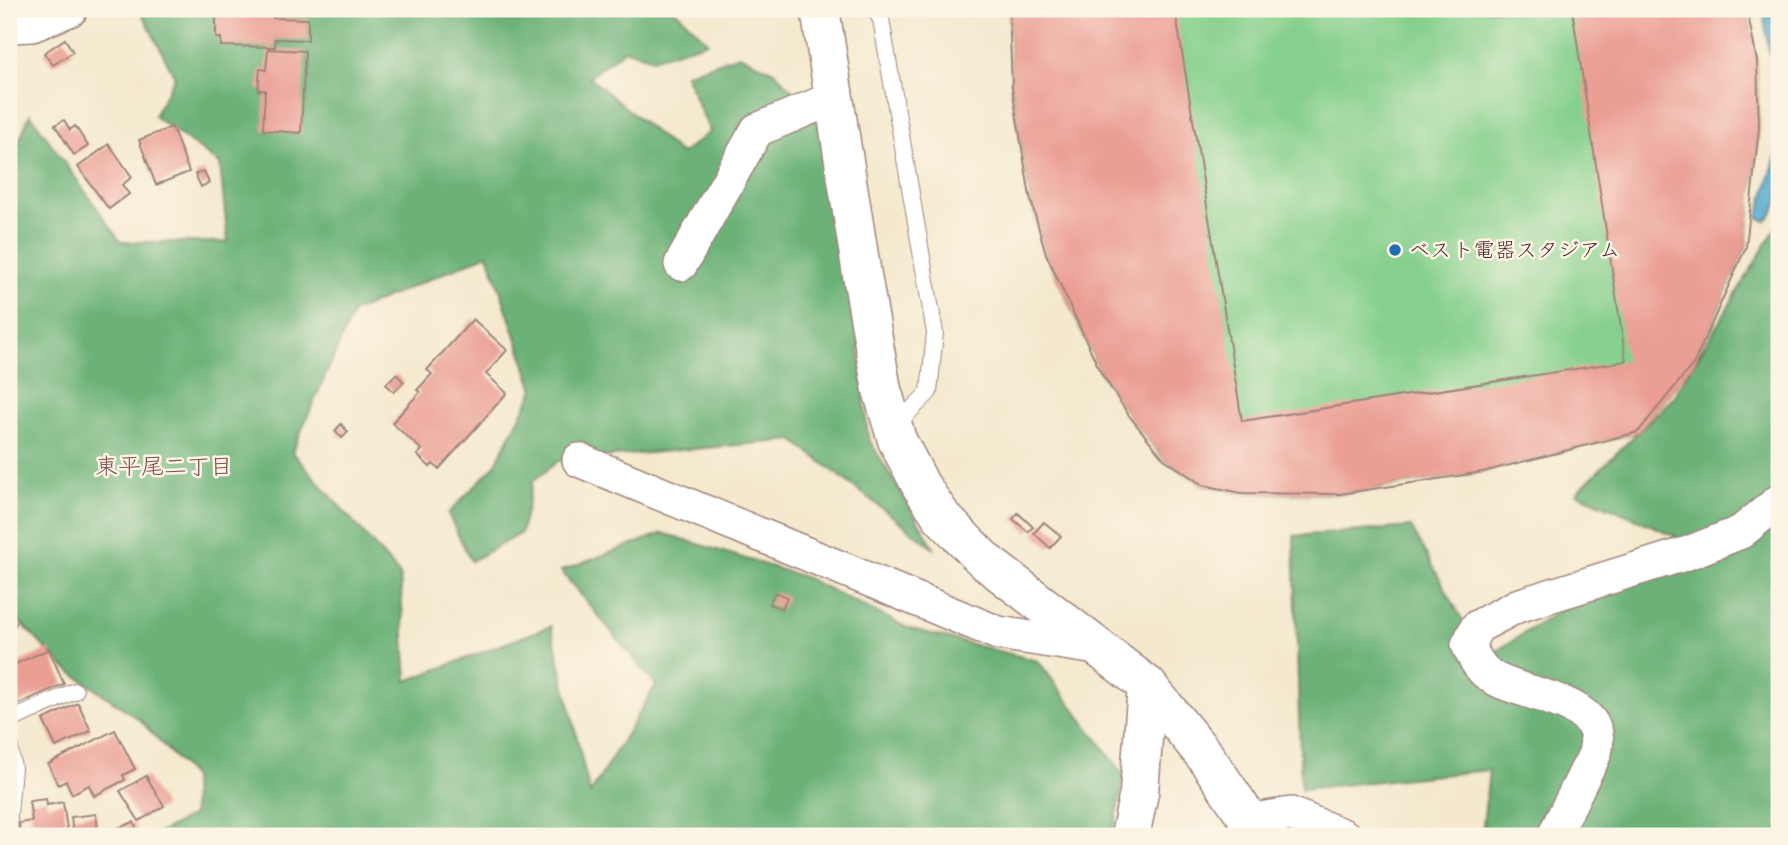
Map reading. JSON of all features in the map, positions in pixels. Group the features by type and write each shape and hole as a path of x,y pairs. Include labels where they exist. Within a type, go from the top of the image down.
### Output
{"street":[{"path":"9,26 32,25 71,9"},
{"path":"820,9 882,390 897,440 921,486 942,517 985,561 1147,685 1205,756 1255,829 1291,814 1344,836"},
{"path":"681,264 757,130 836,97"},
{"path":"579,460 998,633 1097,648"},
{"path":"1554,836 1596,751 1597,735 1589,718 1572,707 1502,682 1488,674 1476,661 1468,645 1478,627 1517,606 1688,553 1741,532 1779,501"},
{"path":"1130,836 1139,793 1147,685"}],"lane":[{"path":"874,9 881,19 934,333 929,392 894,428"},
{"path":"9,722 75,691"},
{"path":"9,743 13,768 9,813"},
{"path":"9,818 10,836"}],"green space":[{"path":"137,9 674,9 708,42 652,59 625,49 589,77 681,154 710,132 685,74 739,55 774,71 800,98 825,135 832,166 830,201 853,278 868,438 935,549 793,440 558,461 533,481 521,533 471,561 448,514 495,465 534,390 488,254 353,312 292,452 400,575 407,681 551,626 590,794 656,685 561,571 663,533 804,577 908,628 1038,661 1124,775 1113,836 154,836 193,815 192,776 140,720 64,667 9,611 9,166 30,114 121,242 228,242 220,164 154,116 175,77 145,19"},
{"name":"ベスト電器スタジアム","path":"1009,9 1747,9 1757,61 1759,128 1746,247 1694,363 1638,432 1483,472 1340,494 1241,493 1203,485 1164,459 1130,417 1101,373 1046,254 1030,197 1012,89"},
{"path":"1779,223 1779,663 1770,668 1779,712 1779,836 1482,836 1489,770 1301,789 1294,536 1411,527 1484,659 1676,536 1576,493 1673,398"}],"water":[{"path":"1763,9 1779,9 1779,129 1777,85"},
{"path":"1779,146 1779,197 1772,214 1765,221 1758,217"}],"building":[{"path":"1009,9 1175,9 1242,421 1626,361 1572,9 1747,9 1757,61 1759,128 1746,247 1694,363 1638,432 1483,472 1340,494 1241,493 1203,485 1164,459 1130,417 1101,373 1046,254 1030,197 1012,88"},
{"path":"224,10 274,11 273,18 308,19 308,40 275,39 275,47 221,46 221,38 216,38 216,17 223,17"},
{"path":"65,39 73,52 53,65 44,53"},
{"path":"268,49 305,51 301,133 263,130 265,90 258,90 260,69 266,70"},
{"path":"64,120 70,130 75,126 88,146 74,155 55,125"},
{"path":"172,127 189,172 156,185 139,140"},
{"path":"109,144 132,177 122,185 129,194 109,209 78,167"},
{"path":"204,171 209,183 201,187 195,174"},
{"path":"473,319 507,350 486,374 507,393 439,469 433,464 430,467 417,455 422,450 392,423 432,374 427,370"},
{"path":"396,374 404,382 394,392 386,384"},
{"path":"341,424 348,432 342,438 335,431"},
{"path":"1018,513 1033,527 1028,532 1013,519"},
{"path":"1044,522 1061,536 1050,548 1034,533"},
{"path":"775,592 787,597 782,609 769,604"},
{"path":"9,614 18,620 9,636"},
{"path":"49,649 64,684 9,708 9,667"},
{"path":"78,703 91,731 56,747 43,720"},
{"path":"115,730 135,769 123,775 125,780 94,796 89,785 72,794 66,781 58,785 48,764"},
{"path":"146,776 164,806 139,821 120,791"},
{"path":"46,799 47,805 63,802 68,836 24,836 23,832 20,833 19,823 32,821 29,801"},
{"path":"96,814 98,831 73,834 71,817"},
{"path":"134,822 139,836 95,836"}],"place":[{"name":"ベスト電器スタジアム","path":"1395,250"}],"district":[{"name":"東平尾二丁目","path":"164,466"}]}
